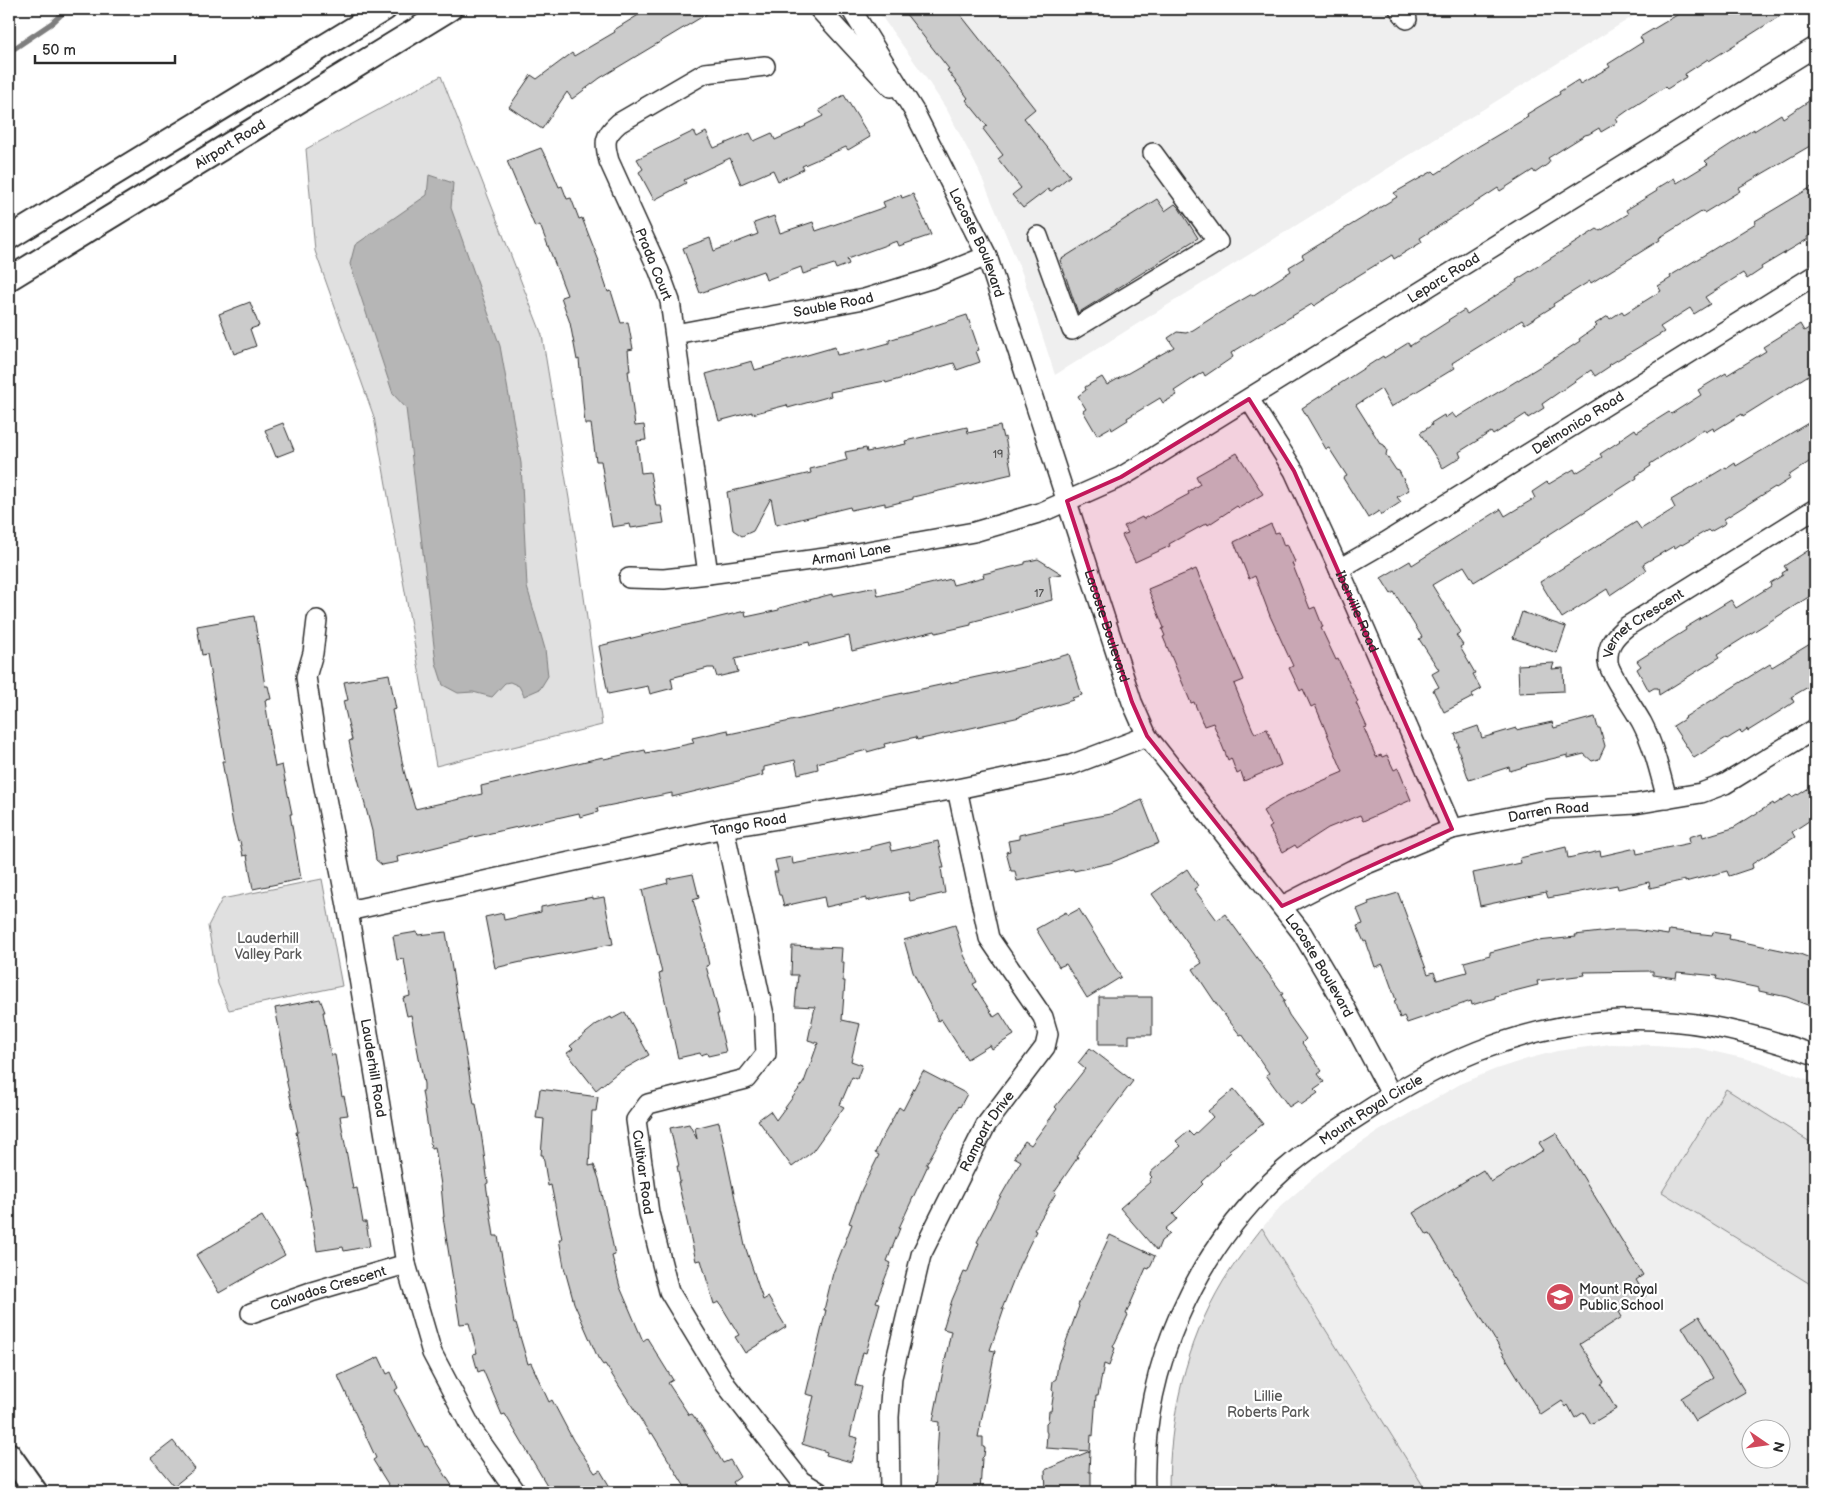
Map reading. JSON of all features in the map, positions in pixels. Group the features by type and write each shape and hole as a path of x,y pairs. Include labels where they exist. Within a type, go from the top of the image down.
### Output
{"main road":[{"path":"9,238 385,9"},
{"name":"Airport Road","path":"9,278 450,9"},
{"path":"9,1454 36,1492"}],"street":[{"name":"Lacoste Boulevard","path":"819,9 914,111"},
{"name":"Lacoste Boulevard","path":"851,9 914,111 986,256 1132,702 1147,736 1302,933 1338,994 1391,1094"},
{"name":"Leparc Road","path":"1067,501 1121,476 1249,399 1815,47"},
{"name":"Prada Court","path":"708,574 670,301 659,271 609,161 605,146 608,133 619,123 705,73 765,66"},
{"path":"1038,236 1072,330 1218,242 1154,153"},
{"name":"Sauble Road","path":"675,334 864,299 930,279 986,256"},
{"name":"Delmonico Road","path":"1339,569 1402,532 1815,275"},
{"name":"Iberville Road","path":"1249,399 1294,471 1339,569 1452,829"},
{"name":"Armani Lane","path":"629,578 664,579 840,556 974,532 1042,512 1067,501"},
{"name":"Vernet Crescent","path":"1667,799 1659,766 1642,724 1608,665 1608,652 1612,638 1626,626 1815,509"},
{"name":"Lauderhill Road","path":"317,620 313,653 306,676 319,762 348,911 406,1264 432,1353 474,1431 516,1492"},
{"name":"Darren Road","path":"1282,906 1352,870 1452,829 1549,809 1635,804 1701,793 1725,784 1815,729"},
{"name":"Tango Road","path":"348,911 724,828 957,789 1071,765 1147,736"},
{"name":"Rampart Drive","path":"890,1492 892,1377 921,1255 986,1125 1045,1047 1048,1034 1043,1017 989,938 957,789"},
{"name":"Cultivar Road","path":"724,828 764,1015 766,1054 746,1079 648,1104 636,1120 649,1213 669,1291 726,1384 800,1481 820,1492"},
{"name":"Mount Royal Circle","path":"1145,1492 1147,1438 1158,1376 1167,1345 1180,1312 1200,1272 1241,1215 1285,1169 1321,1140 1391,1094 1439,1067 1488,1046 1543,1029 1604,1021 1637,1020 1704,1025 1752,1034 1815,1055"},
{"name":"Calvados Crescent","path":"251,1313 310,1292 406,1264"}],"highlighted area":[{"path":"1249,399 1294,471 1452,829 1282,906 1147,736 1132,702 1067,501 1121,477"}],"shaded area":[{"path":"876,9 1645,9 1055,375 1022,273 979,171 947,110"},
{"path":"429,175 453,183 451,208 500,346 521,463 527,587 545,649 548,676 540,689 524,696 519,686 510,682 505,683 492,697 473,692 458,693 443,685 436,663 406,408 393,394 350,264 355,245 427,195"},
{"name":"Mount Royal Public School","path":"1611,1044 1698,1048 1760,1062 1815,1082 1815,1492 1427,1492 1262,1228 1281,1206 1331,1163 1379,1131 1462,1083 1527,1059 1557,1051"}],"green space":[{"path":"441,76 542,335 577,547 602,725 436,766 374,417 315,251 306,149"},
{"name":"Lauderhill Valley Park","path":"322,879 342,986 229,1010 218,984 208,926 222,899"},
{"path":"1726,1089 1815,1145 1815,1287 1662,1192"},
{"name":"Lillie Roberts Park","path":"1262,1228 1427,1492 1169,1492 1172,1437 1176,1410 1189,1356 1210,1304 1237,1260"}],"building":[{"path":"637,9 715,9 600,78 572,99 567,92 542,129 509,107 531,75 537,79 572,53 574,56 615,32 614,30 640,14"},
{"path":"902,9 956,9 1035,109 1024,118 1070,176 1050,192 1048,189 1023,208 1012,195 1021,188 998,159 1003,155 983,129 987,126 966,100 968,98 947,70 949,69"},
{"path":"1687,9 1791,9 1709,61 1708,59 1685,74 1686,77 1667,89 1665,87 1630,109 1616,119 1618,122 1601,132 1599,128 1585,135 1548,158 1550,161 1548,164 1535,173 1533,170 1500,191 1498,188 1420,238 1422,242 1394,259 1392,255 1341,286 1337,291 1314,306 1312,304 1231,353 1233,357 1205,376 1203,372 1174,391 1177,395 1163,403 1160,398 1127,418 1128,420 1112,430 1111,427 1097,435 1083,411 1086,409 1078,396 1086,390 1085,387 1102,377 1107,385 1174,347 1168,338 1177,332 1186,333 1193,330 1252,294 1252,296 1291,271 1289,267 1304,258 1302,255 1397,197 1394,193 1433,171 1436,174 1528,117 1527,114 1560,94 1559,92 1578,80 1580,84 1610,67 1608,64 1643,42 1640,37"},
{"path":"844,95 870,137 848,150 846,147 802,166 804,169 778,181 773,170 741,184 730,158 684,180 686,183 654,200 639,172 643,169 637,159 694,131 697,137 706,132 714,148 750,133 754,141 772,133 775,140 823,116 819,110"},
{"path":"1815,97 1815,143 1738,188 1740,191 1659,238 1660,240 1553,304 1554,306 1525,324 1522,320 1452,363 1455,368 1391,407 1381,389 1356,405 1380,443 1384,445 1387,450 1386,455 1396,470 1399,471 1409,490 1397,497 1401,502 1381,515 1379,511 1368,518 1343,478 1347,476 1329,448 1326,449 1302,408 1383,356 1384,358 1408,343 1410,346 1464,310 1467,314 1517,282 1516,280 1597,229 1600,231 1628,214 1626,210 1657,191 1656,189 1674,178 1677,183 1708,164 1705,161 1754,129 1754,131 1781,114 1783,118"},
{"path":"541,148 559,187 562,186 567,199 571,198 579,219 582,218 599,261 608,292 611,291 621,323 628,322 633,349 628,350 630,371 628,371 635,426 644,425 646,440 637,441 641,473 650,472 656,506 661,506 664,523 631,528 630,524 612,527 601,461 596,461 591,424 585,424 579,359 577,360 570,323 561,297 567,295 540,225 535,227 507,161"},
{"path":"1815,185 1815,231 1807,237 1808,239 1761,267 1762,269 1747,279 1743,273 1705,297 1710,304 1694,314 1690,308 1660,327 1664,332 1609,365 1595,376 1591,370 1542,404 1544,408 1528,418 1526,414 1493,435 1491,432 1459,452 1461,457 1443,468 1420,433 1432,425 1431,423 1444,415 1445,418 1452,413 1456,418 1554,358 1580,341 1579,339 1597,326 1595,324 1608,316 1610,319 1622,311 1624,314 1661,291 1658,286 1671,278 1670,276"},
{"path":"913,194 931,235 899,246 897,241 847,259 849,264 836,269 834,264 803,274 801,267 766,280 763,271 700,293 683,248 710,238 714,251 758,234 754,223 774,216 780,233 813,222 816,231 885,207 883,202 901,195 902,198"},
{"path":"1157,199 1165,211 1175,204 1198,238 1078,313 1060,260"},
{"path":"250,302 259,326 250,329 256,346 234,354 219,314"},
{"path":"967,315 979,350 976,351 980,362 957,370 954,363 886,383 885,381 830,392 831,396 788,408 787,405 719,421 706,374 752,361 755,370 835,347 837,355 871,348 889,343 889,340"},
{"path":"1800,324 1804,331 1815,324 1815,371 1743,416 1742,414 1714,431 1713,428 1706,432 1704,429 1650,464 1651,466 1636,476 1637,478 1474,582 1464,566 1432,585 1461,632 1456,635 1463,645 1460,647 1475,673 1473,674 1481,689 1472,694 1473,697 1444,712 1433,690 1439,687 1432,674 1439,670 1419,639 1422,637 1394,592 1391,594 1381,578 1410,561 1412,565 1501,509 1505,516 1535,498 1532,492 1547,482 1549,484 1574,469 1576,473 1602,457 1600,454 1635,429 1637,432 1669,412 1671,414 1701,395 1698,390 1766,351 1763,347"},
{"path":"1815,419 1815,458 1788,476 1790,479 1724,519 1726,523 1710,532 1708,530 1682,545 1675,548 1674,546 1643,564 1647,570 1610,595 1607,589 1562,618 1540,582 1636,522 1641,529 1675,508 1671,500 1726,467 1726,469 1735,463 1736,466"},
{"path":"283,423 294,450 276,457 265,430"},
{"path":"1000,426 1003,438 1005,437 1012,474 913,497 913,499 885,506 885,503 851,510 850,507 776,525 771,498 753,531 742,536 733,530 727,492 811,473 810,469 847,460 845,452 866,448 867,452 906,444 905,441 967,427 968,433"},
{"path":"1237,453 1263,494 1239,508 1237,506 1208,525 1207,523 1169,544 1170,546 1135,562 1122,535 1128,533 1124,526 1142,517 1143,519 1189,494 1188,492 1200,484 1196,476"},
{"path":"1271,524 1275,533 1279,532 1284,546 1287,544 1295,562 1292,563 1310,609 1315,607 1323,627 1321,628 1358,702 1356,703 1367,727 1364,728 1376,757 1387,755 1394,770 1398,768 1411,800 1363,821 1360,815 1328,828 1297,848 1295,845 1283,852 1269,828 1272,826 1263,811 1287,796 1343,772 1315,705 1311,707 1303,689 1300,691 1289,668 1293,666 1270,616 1255,576 1249,579 1234,542"},
{"path":"1815,546 1815,593 1718,654 1720,657 1659,695 1658,688 1649,691 1637,669 1641,666 1637,661 1686,630 1685,628 1731,600 1736,608 1771,586 1770,583 1783,575 1782,573 1787,570 1784,566"},
{"path":"1038,559 1062,574 1049,576 1052,600 971,622 971,625 936,633 935,631 852,651 849,636 810,646 809,642 735,659 738,672 717,677 714,668 708,668 671,678 673,688 650,694 648,686 608,694 599,646 745,611 746,617 779,610 779,608 832,594 832,596 876,587 878,596 951,579 953,585 984,577 983,574"},
{"path":"1196,569 1244,680 1234,684 1253,730 1255,733 1267,729 1281,765 1244,781 1241,772 1237,774 1231,758 1228,760 1213,723 1204,726 1194,702 1191,703 1163,637 1165,636 1162,629 1164,628 1148,589"},
{"path":"1522,612 1566,627 1557,653 1513,638"},
{"path":"254,616 265,686 268,686 271,699 265,700 269,735 275,767 282,765 292,814 290,814 301,879 253,889 247,855 243,856 240,841 238,842 233,824 222,761 225,761 207,654 202,655 197,626"},
{"path":"1815,641 1815,683 1791,697 1794,702 1748,731 1747,729 1742,733 1740,731 1726,738 1694,758 1673,726 1770,664 1772,667"},
{"path":"1069,654 1082,695 1072,698 1073,700 1020,717 917,740 916,737 884,744 885,747 817,763 818,769 798,774 795,760 764,767 763,775 672,797 672,793 597,808 598,812 580,817 579,813 469,838 397,857 398,862 382,865 376,860 372,831 352,756 349,741 352,740 343,701 348,700 344,682 389,674 396,709 392,710 404,771 415,809 482,794 481,786 603,757 604,759 645,750 646,753 694,743 692,738 728,730 729,734 833,712 833,710 871,700 1032,665"},
{"path":"1554,663 1552,669 1563,668 1564,691 1519,693 1518,665"},
{"path":"1595,717 1605,746 1599,759 1592,761 1584,754 1568,758 1568,755 1526,765 1510,771 1509,767 1469,780 1457,746 1459,746 1455,734 1478,726 1482,738 1516,728 1516,730 1552,722 1554,728"},
{"path":"1815,784 1815,817 1792,832 1795,837 1752,864 1753,868 1729,876 1727,871 1685,882 1685,880 1650,888 1649,882 1618,889 1617,885 1548,898 1546,892 1480,906 1473,873 1521,863 1520,858 1566,847 1568,858 1600,851 1601,856 1636,848 1637,854 1690,843 1689,837 1702,833 1703,837 1733,828 1773,803 1774,805 1790,795 1792,797 1798,795"},
{"path":"1142,800 1159,843 1110,863 1074,871 1073,869 1017,881 1015,871 1011,871 1006,852 1010,851 1008,841 1019,839 1019,835 1063,825 1062,823 1110,814"},
{"path":"938,841 944,868 941,868 945,893 910,901 908,892 866,901 866,898 826,907 824,897 784,906 781,895 779,895 774,872 778,872 775,860 792,857 793,864 871,849 870,847 890,842 892,851"},
{"path":"1187,869 1198,886 1194,889 1217,920 1225,914 1283,994 1281,995 1285,1001 1283,1002 1289,1015 1306,1039 1302,1043 1322,1071 1318,1074 1324,1082 1314,1089 1318,1093 1301,1105 1298,1101 1289,1107 1266,1075 1269,1073 1242,1034 1240,1035 1217,1005 1193,969 1202,963 1152,894"},
{"path":"693,874 699,898 693,900 706,947 709,965 706,966 719,1014 717,1014 726,1052 708,1056 707,1053 701,1055 700,1053 678,1058 659,974 662,973 642,890 668,883 667,879"},
{"path":"1398,893 1428,974 1434,972 1437,980 1467,972 1464,962 1490,955 1490,952 1537,940 1576,937 1575,935 1618,930 1635,930 1668,935 1669,930 1712,935 1713,932 1730,935 1729,939 1800,954 1815,960 1815,1008 1787,997 1759,991 1759,988 1716,979 1717,976 1677,972 1676,978 1653,975 1653,971 1584,972 1585,975 1537,981 1538,985 1495,996 1495,998 1472,1005 1471,1001 1407,1023 1404,1016 1400,1018 1394,1001 1396,1000 1383,964 1375,967 1366,941 1364,942 1357,926 1363,924 1357,909 1369,904 1368,902"},
{"path":"593,897 593,899 604,897 613,944 495,968 485,917 503,913 504,920 541,912 541,907"},
{"path":"1079,909 1121,977 1087,998 1066,964 1059,967 1036,929 1066,912 1068,915"},
{"path":"955,925 964,955 977,982 973,984 994,1017 1000,1013 1014,1035 992,1049 990,1045 967,1059 941,1019 938,1021 913,972 904,940"},
{"path":"417,932 418,935 446,932 474,1104 476,1104 482,1139 488,1183 486,1184 494,1236 498,1236 514,1323 516,1323 528,1364 531,1363 549,1402 552,1400 573,1440 595,1473 600,1470 613,1492 551,1492 505,1414 502,1415 483,1370 478,1372 473,1354 477,1353 469,1323 460,1324 443,1217 441,1185 435,1147 431,1148 422,1091 424,1091 424,1084 411,1015 407,1016 403,998 410,996 404,959 397,960 393,936"},
{"path":"792,946 842,948 841,962 844,962 843,981 845,981 842,1020 860,1024 851,1061 862,1065 857,1079 852,1077 840,1105 844,1107 812,1152 792,1167 758,1120 770,1111 776,1120 804,1082 818,1043 808,1040 815,1007 795,1006 798,975 791,975"},
{"path":"1099,997 1152,997 1152,1035 1129,1035 1129,1044 1099,1044"},
{"path":"320,999 325,1012 323,1012 331,1055 335,1055 342,1097 344,1096 348,1115 340,1116 353,1189 357,1188 363,1222 366,1222 370,1246 344,1251 343,1247 317,1251 296,1132 298,1132 287,1083 281,1048 283,1048 275,1008"},
{"path":"625,1012 649,1055 617,1073 596,1090 567,1053 573,1049 570,1046 597,1024"},
{"path":"1090,1048 1133,1081 1076,1156 1078,1157 1054,1192 1056,1193 1034,1230 1036,1231 1019,1266 1002,1309 1004,1309 990,1350 995,1351 978,1437 983,1437 983,1447 985,1448 982,1458 980,1492 935,1492 939,1422 933,1421 951,1331 943,1329 952,1300 964,1272 967,1273 979,1243 977,1242 1021,1161 1014,1157 1025,1141 1031,1145 1057,1109 1055,1107 1085,1069 1078,1063"},
{"path":"923,1071 967,1094 926,1165 928,1165 899,1228 887,1261 891,1263 876,1302 880,1303 866,1353 863,1352 855,1385 862,1387 850,1436 858,1438 851,1462 826,1455 827,1452 802,1444 814,1396 806,1394 833,1273 852,1224 849,1223 862,1189 879,1155 875,1153 881,1140 899,1107 903,1110"},
{"path":"540,1089 598,1097 596,1111 592,1111 589,1166 594,1165 599,1179 615,1255 612,1256 620,1287 643,1341 647,1338 673,1380 668,1383 689,1415 692,1414 701,1426 723,1463 730,1460 740,1477 733,1482 739,1492 688,1492 652,1433 650,1434 605,1364 603,1365 598,1358 574,1303 564,1267 559,1239 562,1239 551,1185 548,1186 543,1155 541,1155 544,1119 536,1118"},
{"path":"1234,1089 1263,1124 1229,1150 1231,1152 1201,1182 1203,1184 1173,1214 1177,1219 1165,1229 1170,1234 1161,1241 1157,1251 1120,1208 1150,1182 1151,1172 1181,1146 1176,1141 1188,1131 1193,1136 1213,1117 1208,1111"},
{"path":"719,1122 745,1246 763,1300 768,1297 786,1327 745,1353 735,1337 739,1335 719,1302 714,1304 701,1260 696,1261 678,1182 680,1182 677,1166 679,1166 670,1128 689,1124 697,1139 695,1128"},
{"path":"1556,1133 1643,1275 1636,1280 1646,1296 1619,1312 1622,1317 1580,1344 1604,1382 1601,1384 1616,1409 1591,1424 1584,1412 1575,1418 1568,1405 1566,1407 1562,1401 1541,1415 1430,1234 1427,1235 1413,1213 1483,1170 1491,1182 1544,1150 1539,1143"},
{"path":"262,1216 285,1255 219,1293 196,1255"},
{"path":"1110,1235 1155,1256 1149,1269 1146,1268 1126,1314 1128,1315 1113,1347 1115,1348 1109,1366 1104,1364 1098,1396 1096,1396 1090,1451 1046,1448 1046,1423 1049,1411 1051,1411 1054,1391 1052,1389 1053,1381 1056,1379 1058,1364 1078,1305"},
{"path":"1699,1316 1745,1392 1695,1421 1681,1398 1713,1378 1682,1327"},
{"path":"379,1357 387,1374 391,1372 398,1388 395,1390 425,1447 427,1446 456,1492 393,1492 373,1460 376,1458 338,1376"},
{"path":"173,1441 195,1469 174,1486 151,1458"},
{"path":"1090,1451 1089,1472 1091,1472 1091,1492 1046,1492 1045,1470"}],"waterway":[{"path":"9,49 15,48 52,23 67,9"}],"place":[{"name":"Mount Royal Public School","path":"1560,1297"}]}
